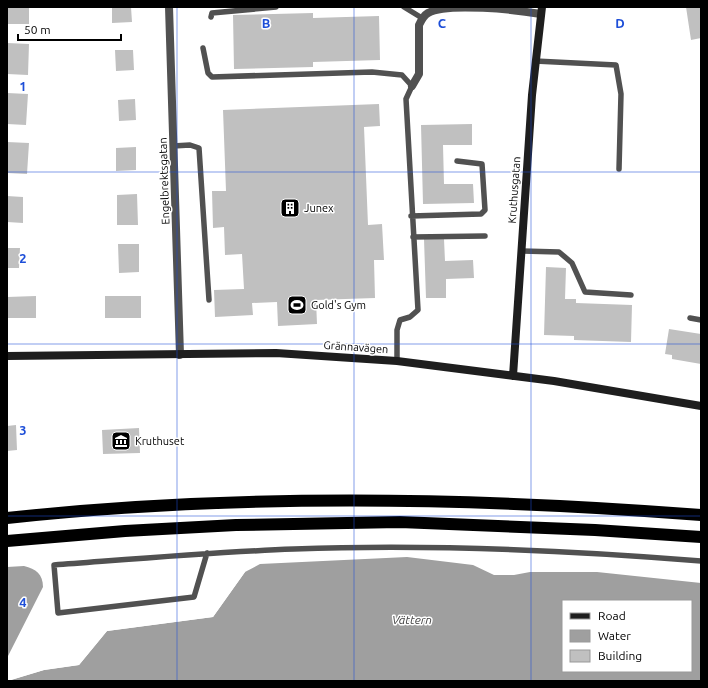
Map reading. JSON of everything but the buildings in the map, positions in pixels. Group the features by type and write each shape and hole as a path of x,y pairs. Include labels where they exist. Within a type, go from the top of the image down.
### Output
{"highway":[{"path":"7,518 233,502 401,500 594,507 701,515"},
{"path":"7,540 117,532 236,526 400,522 595,530 701,537"}],"main road":[{"name":"Kruthusgatan","path":"513,376 535,61 541,10"},
{"name":"Grännavägen","path":"7,356 276,354 397,361 554,380 701,406"}],"street":[{"name":"Engelbrektsgatan","path":"169,7 180,355"},
{"path":"412,86 419,74 419,26 422,18 432,11 462,8 541,10"}],"lane":[{"path":"211,17 212,13 276,7"},
{"path":"404,7 422,18"},
{"path":"203,48 208,73 212,77 372,72 402,76 412,86 406,100 411,216 418,310 410,317 400,320 397,330 397,361"},
{"path":"535,61 616,65 621,94 619,169"},
{"path":"174,146 190,145 199,148 209,300"},
{"path":"411,216 481,214 485,210 482,164 457,161"},
{"path":"413,237 485,236"},
{"path":"522,251 559,252 572,263 585,292 631,295"},
{"path":"690,318 701,320"},
{"path":"207,552 194,597 58,613 54,565 207,552 397,547 627,555 701,561"}],"water":[{"name":"Vättern","path":"407,557 473,565 494,575 514,575 530,572 597,572 701,583 701,681 8,681 44,670 79,665 107,631 213,617 245,572 260,564"},
{"path":"24,566 32,569 40,575 43,582 43,587 7,658 7,567"}],"pier":[{"path":"242,572 245,572 213,617 107,631 79,665 44,670 7,681 7,679 44,668 78,663 106,629 212,616"}],"place":[{"name":"Junex","path":"290,208"},
{"name":"Gold's Gym","path":"297,305"},
{"name":"Kruthuset","path":"121,441"}]}
